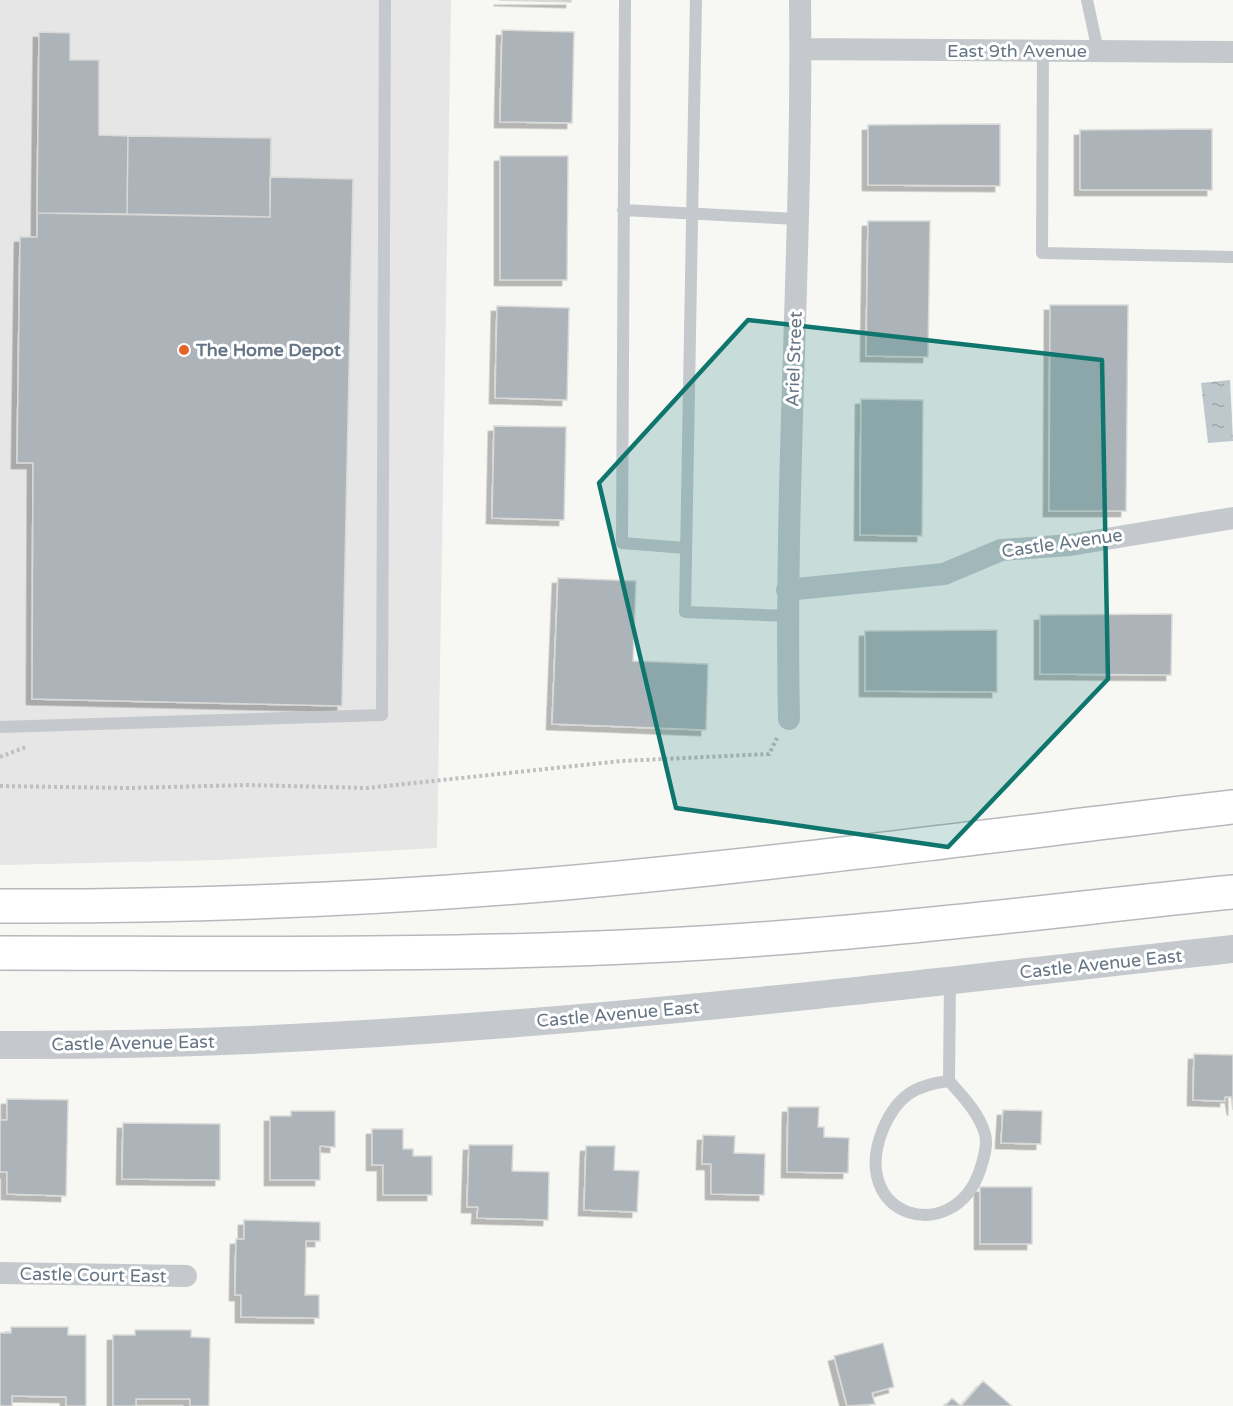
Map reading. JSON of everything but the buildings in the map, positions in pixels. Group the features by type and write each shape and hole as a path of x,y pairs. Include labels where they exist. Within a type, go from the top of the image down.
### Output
{"highway":[{"path":"0,906 341,898 566,883 801,859 1233,807"},
{"path":"0,953 332,953 671,943 788,937 1233,892"}],"street":[{"name":"Ariel Street","path":"789,718 787,590 798,219 800,0"},
{"name":"East 9th Avenue","path":"801,49 1233,52"},
{"name":"Castle Avenue","path":"787,590 944,574 1001,550 1070,545 1233,518"},
{"name":"Castle Avenue East","path":"0,1045 273,1039 488,1025 721,1005 1233,949"},
{"name":"Castle Court East","path":"0,1273 186,1276"}],"lane":[{"path":"0,727 382,716 385,0"},
{"path":"625,0 622,543 686,548"},
{"path":"696,0 685,612 787,616"},
{"path":"1087,0 1098,51"},
{"path":"1043,51 1042,253 1233,257"},
{"path":"623,210 798,219"},
{"path":"949,1081 925,1084 906,1094 886,1123 877,1144 877,1170 882,1192 896,1208 912,1215 936,1214 955,1204 976,1182 985,1156 985,1134 975,1111 949,1081 950,980"}],"path":[{"path":"0,786 128,788 249,785 367,788 621,760 769,754 789,718"}],"highlighted area":[{"path":"748,320 1102,360 1108,679 948,847 676,808 599,483"}],"shaded area":[{"path":"0,0 451,0 437,848 217,860 0,865"}],"water":[{"path":"1230,380 1233,441 1208,443 1201,383"}],"place":[{"name":"The Home Depot","path":"184,350"}]}
